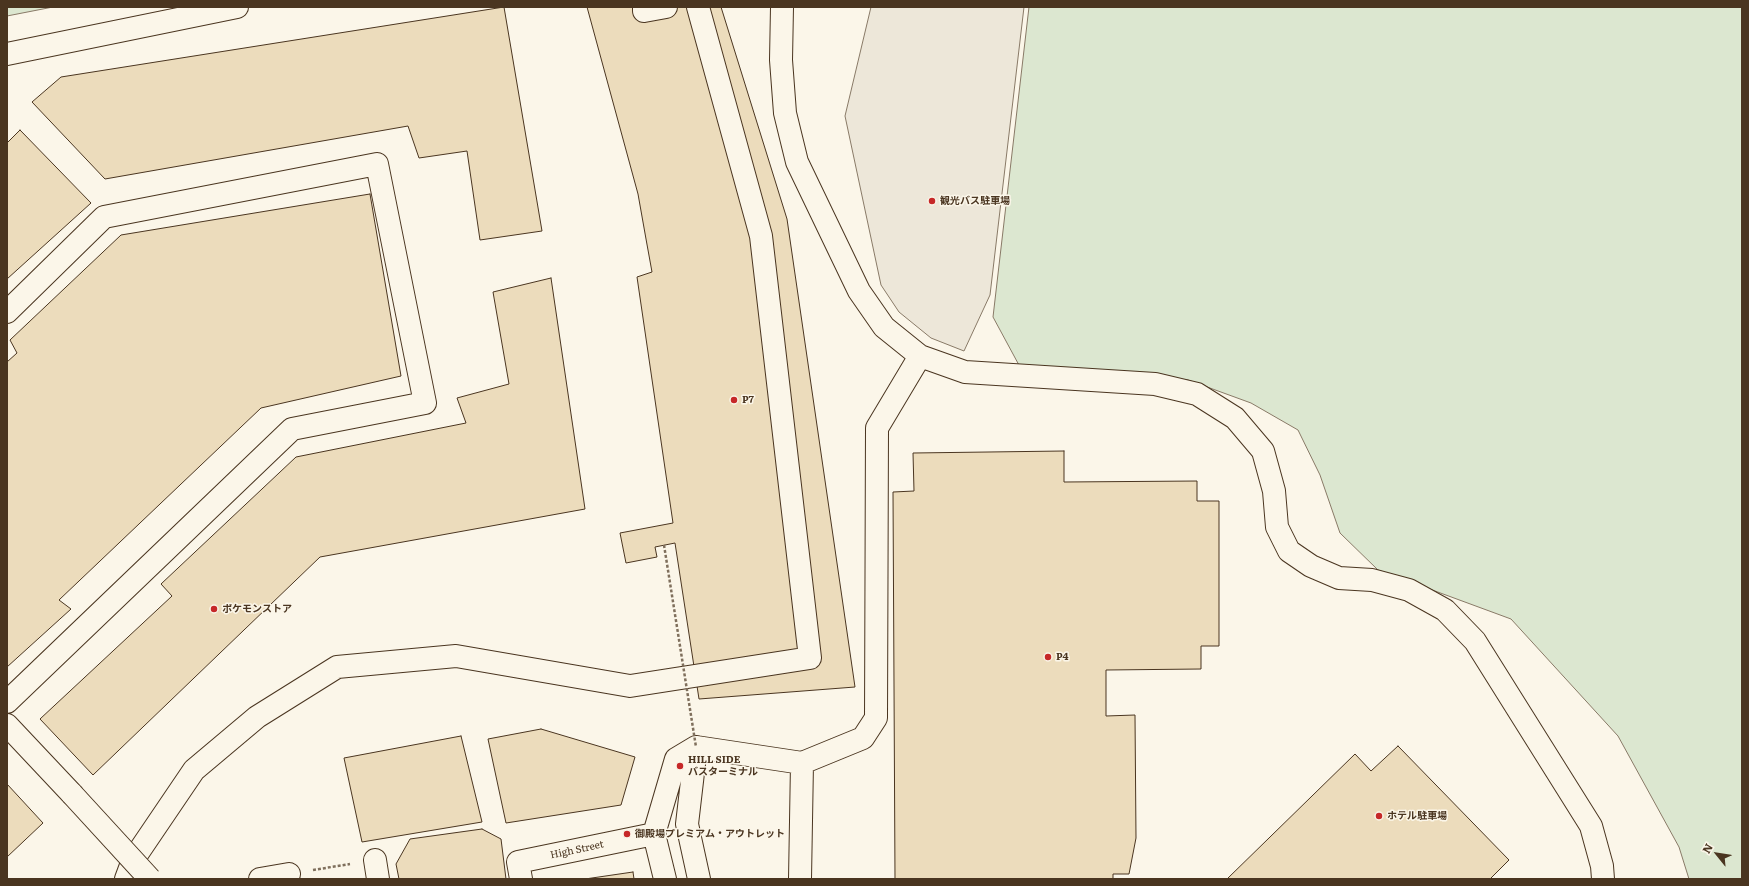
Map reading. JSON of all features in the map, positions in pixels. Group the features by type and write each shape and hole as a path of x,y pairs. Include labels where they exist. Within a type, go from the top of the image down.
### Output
{"street":[{"path":"7,54 237,7"},
{"path":"644,7 644,11 666,7"},
{"path":"126,879 132,860 194,770 257,716 337,667 456,656 630,686 810,658 761,236 698,7"},
{"path":"782,7 781,60 785,113 797,162 860,291 884,327 920,356 965,372 1155,384 1196,394 1235,418 1263,451 1274,491 1277,527 1289,551 1311,566 1339,578 1372,580 1409,590 1445,610 1475,641 1591,826 1602,866 1603,879"},
{"path":"7,312 104,217 377,164 425,403 292,429 7,702"},
{"path":"665,879 654,834 676,758 696,747 802,763 863,738 876,718 877,428 920,356"},
{"path":"7,725 150,879"},
{"path":"696,747 686,824 699,879"},
{"path":"800,879 802,763"},
{"name":"High Street","path":"521,879 518,862 654,834"},
{"path":"260,879 289,874"}],"path":[{"path":"664,545 696,747"},
{"path":"289,874 377,870"}],"green space":[{"path":"7,7 53,7 7,16"},
{"path":"1029,7 1742,7 1742,879 1689,879 1679,847 1618,736 1511,619 1378,570 1340,533 1320,475 1298,430 1251,403 1188,380 1020,367 993,317"}],"shaded area":[{"name":"観光バス駐車場","path":"871,7 1024,7 990,295 964,351 931,338 899,312 881,285 845,116"}],"building":[{"path":"504,7 542,231 480,240 467,151 419,158 408,126 105,179 32,102 61,77"},
{"name":"P7","path":"587,7 721,7 787,219 855,687 699,699 675,543 655,547 657,557 626,563 620,533 673,523 637,277 652,272 638,194"},
{"path":"20,130 91,203 7,279 7,143"},
{"path":"370,194 401,376 261,408 59,600 71,609 7,667 7,362 17,353 10,340 121,235"},
{"path":"551,278 585,509 320,557 93,775 40,719 172,596 161,584 296,457 466,423 457,398 509,384 493,292"},
{"name":"P4","path":"1064,451 1064,482 1197,481 1197,501 1219,501 1219,646 1201,646 1201,669 1106,670 1106,716 1135,715 1136,838 1129,874 1113,874 1113,879 895,879 893,492 914,491 913,453"},
{"path":"541,729 635,757 621,805 506,823 488,739"},
{"path":"461,736 482,822 362,842 344,758"},
{"name":"ホテル駐車場","path":"1398,746 1509,860 1490,879 1227,879 1355,754 1371,771"},
{"path":"7,784 43,823 7,857"},
{"path":"482,829 501,839 506,879 399,879 396,864 410,839"},
{"path":"633,872 634,879 585,879"}],"place":[{"name":"観光バス駐車場","path":"932,201"},
{"name":"P7","path":"734,400"},
{"name":"ポケモンストア","path":"214,609"},
{"name":"P4","path":"1048,657"},
{"name":"HILL SIDE バスターミナル","path":"680,766"},
{"name":"ホテル駐車場","path":"1379,816"},
{"name":"御殿場プレミアム・アウトレット","path":"627,834"}]}
